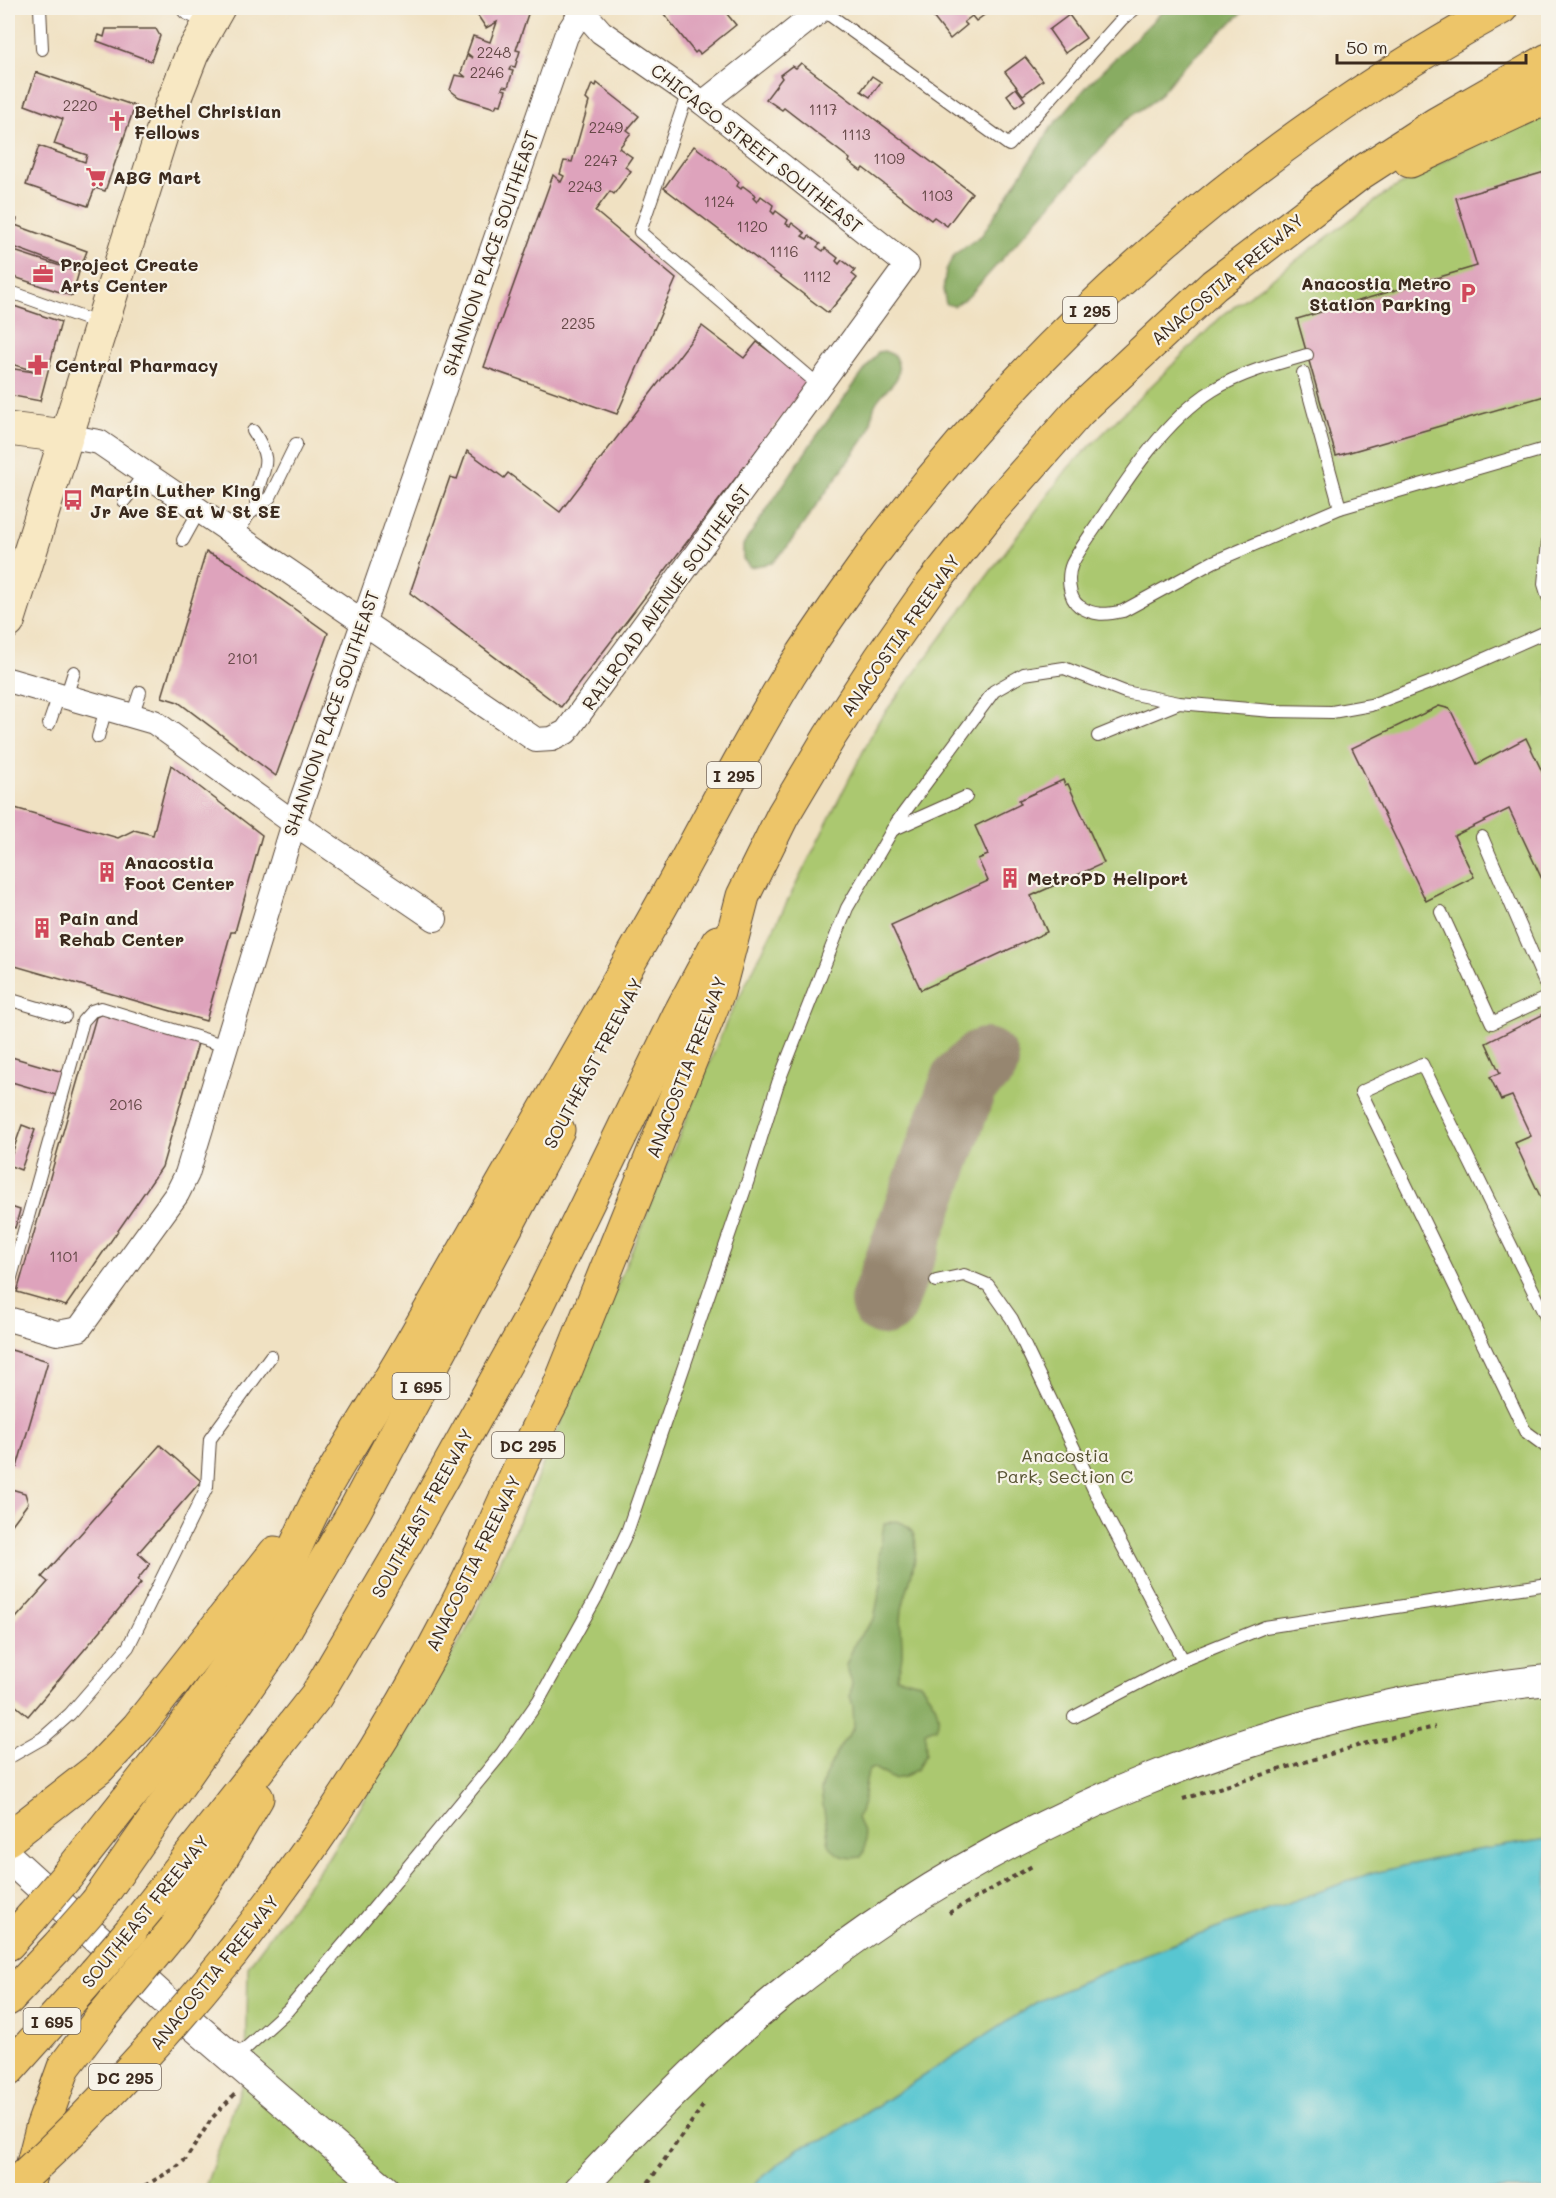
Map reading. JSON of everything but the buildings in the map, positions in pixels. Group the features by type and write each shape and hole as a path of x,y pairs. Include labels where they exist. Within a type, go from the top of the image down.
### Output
{"highway":[{"name":"I 295","path":"698,842 770,708 838,604 928,484 1020,378 1156,249 1261,163 1340,105 1418,55 1501,8"},
{"name":"ANACOSTIA FREEWAY","path":"9,2190 112,2090 231,1953 288,1880 366,1765 461,1596 531,1439 557,1392 718,992 743,896 783,816 854,697 911,613 989,513 1079,411 1120,370 1239,264 1321,202 1426,130 1548,60"},
{"path":"1321,202 1548,97"},
{"path":"8,1944 67,1876 183,1727 266,1605 324,1489 415,1336 698,842"},
{"name":"SOUTHEAST FREEWAY","path":"8,1999 97,1902 275,1647 354,1512 646,963 698,842"},
{"name":"SOUTHEAST FREEWAY","path":"8,2070 131,1931 316,1696 407,1541 538,1305 679,1015 743,896"},
{"path":"8,1839 99,1768 138,1727 324,1489"},
{"path":"27,2190 42,2128 64,2067 175,1929 220,1861 316,1696"}],"main road":[{"path":"8,622 166,120 206,11"},
{"path":"8,429 65,436"}],"street":[{"path":"696,97 821,8"},
{"name":"CHICAGO STREET SOUTHEAST","path":"581,9 601,32 696,97 908,265"},
{"name":"SHANNON PLACE SOUTHEAST","path":"8,1319 57,1333 79,1329 177,1194 195,1154 294,823 361,622 566,36 581,9"},
{"name":"RAILROAD AVENUE SOUTHEAST","path":"65,436 99,442 536,740 552,739 572,726 908,265"},
{"path":"8,680 154,722 294,823 435,919"},
{"path":"579,2190 704,2062 779,1996 907,1904 1006,1846 1147,1780 1259,1739 1400,1702 1484,1687 1548,1680"},
{"path":"8,1857 176,2010 385,2190"}],"lane":[{"path":"40,8 42,49"},
{"path":"821,8 1009,145 1122,19 1136,8"},
{"path":"696,97 640,232 820,386"},
{"path":"8,291 101,324"},
{"path":"1307,355 1261,368 1213,391 1179,419 1129,475 1071,565 1070,587 1075,603 1089,612 1107,615 1123,611 1213,562 1340,508 1548,448"},
{"path":"1303,373 1340,508"},
{"path":"237,536 256,506 257,491 267,466 266,455 253,431"},
{"path":"256,506 266,503 270,497 296,444"},
{"path":"124,501 145,473"},
{"path":"183,540 200,511"},
{"path":"1548,542 1545,585 1548,597"},
{"path":"234,2059 288,2010 502,1753 539,1701 598,1594 627,1532 748,1180 778,1083 847,908 892,830 942,758 994,691 1024,674 1064,668 1125,692 1179,703 1272,711 1332,712 1371,705 1437,680 1548,631"},
{"path":"50,724 74,672"},
{"path":"132,716 140,692"},
{"path":"1098,736 1179,703"},
{"path":"98,737 106,708"},
{"path":"892,830 966,797"},
{"path":"1482,837 1548,990"},
{"path":"1441,912 1492,1023 1548,997"},
{"path":"8,999 65,1016"},
{"path":"8,1288 83,1021 101,1008 226,1046"},
{"path":"1548,1321 1422,1064 1361,1092 1525,1431 1548,1448"},
{"path":"936,1281 964,1275 988,1286 1012,1319 1108,1518 1183,1660"},
{"path":"8,1758 43,1738 70,1714 128,1647 207,1486 210,1439 271,1356"},
{"path":"1074,1717 1183,1660 1265,1627 1548,1584"}],"path":[{"path":"1178,1801 1367,1743 1443,1725"},
{"path":"941,1918 1042,1861"},
{"path":"137,2190 176,2168 186,2159 212,2118 240,2089"},
{"path":"643,2190 710,2096"}],"green space":[{"path":"1166,8 1247,8 1182,68 1156,99 1127,119 969,296 954,306 946,304 943,290 946,270 955,254 982,235 1051,128 1089,84"},
{"name":"Anacostia Park, Section C","path":"1548,103 1548,1839 1459,1853 1366,1875 1146,1954 1037,2002 829,2137 799,2148 747,2190 204,2190 246,2073 248,1966 328,1858 467,1629 526,1505 726,1023 878,722 1068,468 1223,315 1389,191"},
{"path":"884,351 894,355 899,372 894,383 875,405 868,433 787,547 772,563 750,567 743,559 743,545 813,441 878,352"},
{"path":"895,1521 907,1526 914,1535 916,1546 912,1573 902,1610 902,1652 896,1677 920,1683 935,1704 938,1721 936,1728 925,1732 926,1754 917,1769 904,1777 893,1779 874,1768 869,1770 857,1818 865,1838 864,1852 861,1857 851,1858 838,1854 829,1844 821,1791 824,1778 841,1745 854,1728 850,1696 852,1682 846,1665 856,1641 874,1619 882,1579 879,1556 884,1524"}],"water":[{"path":"1548,1839 1548,2190 747,2190 799,2148 829,2137 1037,2002 1146,1954 1366,1875 1459,1853"}],"taxiway":[{"path":"884,1302 965,1080 985,1062"}],"place":[{"name":"Bethel Christian Fellows","path":"117,121"},
{"name":"ABG Mart","path":"96,177"},
{"name":"Project Create Arts Center","path":"43,274"},
{"name":"Anacostia Metro Station Parking","path":"1468,293"},
{"name":"Central Pharmacy","path":"38,365"},
{"name":"Martin Luther King Jr Ave SE at W St SE","path":"73,500"},
{"name":"Anacostia Foot Center","path":"107,872"},
{"name":"MetroPD Heliport","path":"1010,878"},
{"name":"Pain and Rehab Center","path":"42,928"}]}
